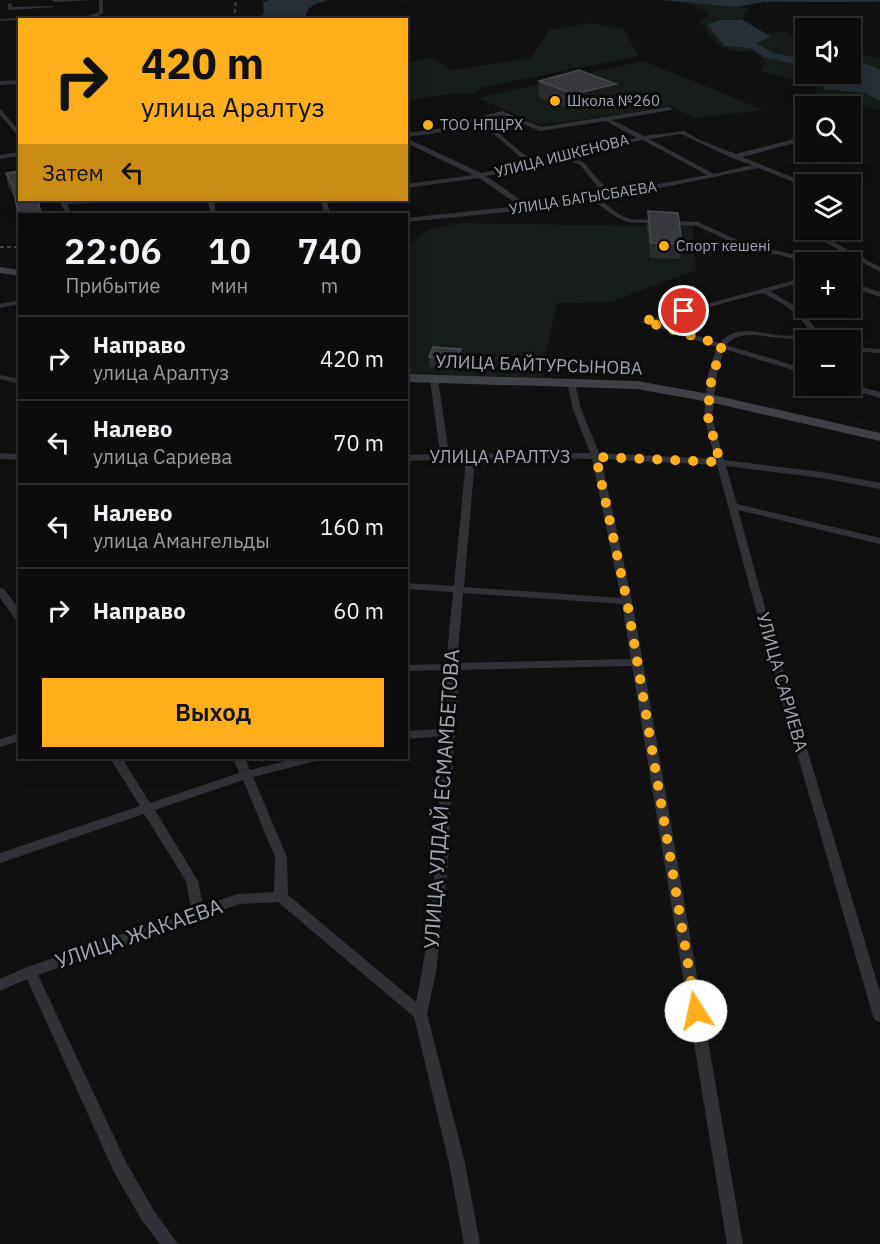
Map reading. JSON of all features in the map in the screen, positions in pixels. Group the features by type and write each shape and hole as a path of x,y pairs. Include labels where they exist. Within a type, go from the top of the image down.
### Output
{"street":[{"path":"9,4 10,9 91,0"},
{"path":"89,18 101,13 101,0"},
{"path":"50,17 53,3"},
{"path":"33,18 68,18"},
{"path":"0,20 18,19"},
{"path":"0,83 18,82"},
{"path":"408,137 452,129 467,122 502,113 540,129 669,109"},
{"path":"0,111 16,127"},
{"path":"607,119 712,175"},
{"path":"467,122 491,129 520,154 537,165"},
{"name":"УЛИЦА ИШКЕНОВА","path":"408,186 481,176 537,165 592,147 682,132 734,157"},
{"path":"408,138 481,176 527,208"},
{"path":"734,157 795,141"},
{"path":"0,157 18,154"},
{"path":"564,156 582,164 609,196"},
{"path":"734,157 795,181"},
{"name":"УЛИЦА БАГЫСБАЕВА","path":"408,220 594,199 757,166"},
{"path":"594,199 629,221 703,225 742,245 795,257"},
{"path":"826,240 880,270"},
{"path":"0,270 18,273"},
{"path":"795,282 644,321 795,368"},
{"path":"861,288 880,295"},
{"path":"762,290 789,303 805,316 811,327 809,330"},
{"path":"0,306 18,302"},
{"path":"722,345 728,338 748,332 795,338"},
{"name":"УЛИЦА САРИЕВА","path":"722,345 710,386 708,417 768,636 880,1016"},
{"path":"861,350 880,351"},
{"path":"0,377 18,382"},
{"name":"УЛИЦА БАЙТУРСЫНОВА","path":"408,378 637,385 709,398 880,437"},
{"path":"434,380 445,457"},
{"path":"571,383 577,409 596,457 627,601 735,1244"},
{"path":"861,389 880,395"},
{"path":"0,456 18,457"},
{"name":"УЛИЦА УЛДАЙ ЕСМАМБЕТОВА","path":"471,456 451,666 453,697 441,875 429,972 420,1014 457,1163 472,1244"},
{"name":"УЛИЦА АРАЛТУЗ","path":"408,458 596,457 720,462 823,473 880,486"},
{"path":"732,506 880,541"},
{"path":"408,586 627,601"},
{"path":"0,591 18,615"},
{"path":"408,668 638,662"},
{"path":"408,735 449,732"},
{"path":"0,742 18,738"},
{"path":"117,759 192,880 198,912"},
{"path":"239,759 281,857 281,897 420,1014"},
{"path":"0,858 246,774 308,759"},
{"name":"УЛИЦА ЖАКАЕВА","path":"0,985 30,972 238,899 281,897"},
{"path":"30,972 120,1167 147,1214 170,1244"}],"shaded area":[{"path":"329,0 310,8 306,18 261,18 264,13 263,2"},
{"path":"661,0 880,0 880,2 764,2 736,7"},
{"path":"697,2 746,8 749,9 743,15 743,20 763,33 786,32 795,36 795,81 760,71 766,63 755,53 732,51 722,47 714,41 699,21 709,17 709,12 685,3"},
{"path":"720,20 743,20 771,37 756,43 773,53 795,57 795,65 764,57 750,48 725,46 707,25"},
{"path":"589,23 623,29 639,56 483,87 472,94 449,94 408,100 408,63 431,58 452,70 531,58 549,30"},
{"path":"861,55 880,58 880,110 861,106 861,96 811,96 816,93 816,87 806,84 861,84"},
{"path":"643,61 764,110 694,118 673,107 540,125 478,98"},
{"path":"861,62 880,69 880,101 865,93 823,89 824,86 861,84"},
{"path":"461,223 690,225 693,226 696,270 610,302 557,303 542,372 546,380 408,375 408,247 425,232"}],"building":[{"path":"579,70 616,84 574,94 539,81"},
{"path":"18,171 18,201 38,201 41,213 18,214 13,187 6,173"},
{"path":"648,211 678,213 682,244 651,243"},
{"path":"433,347 461,349 457,359 429,357"}],"railway":[{"path":"234,18 236,0"},
{"path":"0,247 18,247"}],"place":[{"name":"Школа №260","path":"555,101"},
{"name":"ТОО НПЦРХ","path":"428,125"},
{"name":"Спорт кешені","path":"664,246"}],"route":[{"path":"684,311 644,321 722,345 710,386 708,417 720,462 596,457 627,601 696,1011"}]}
